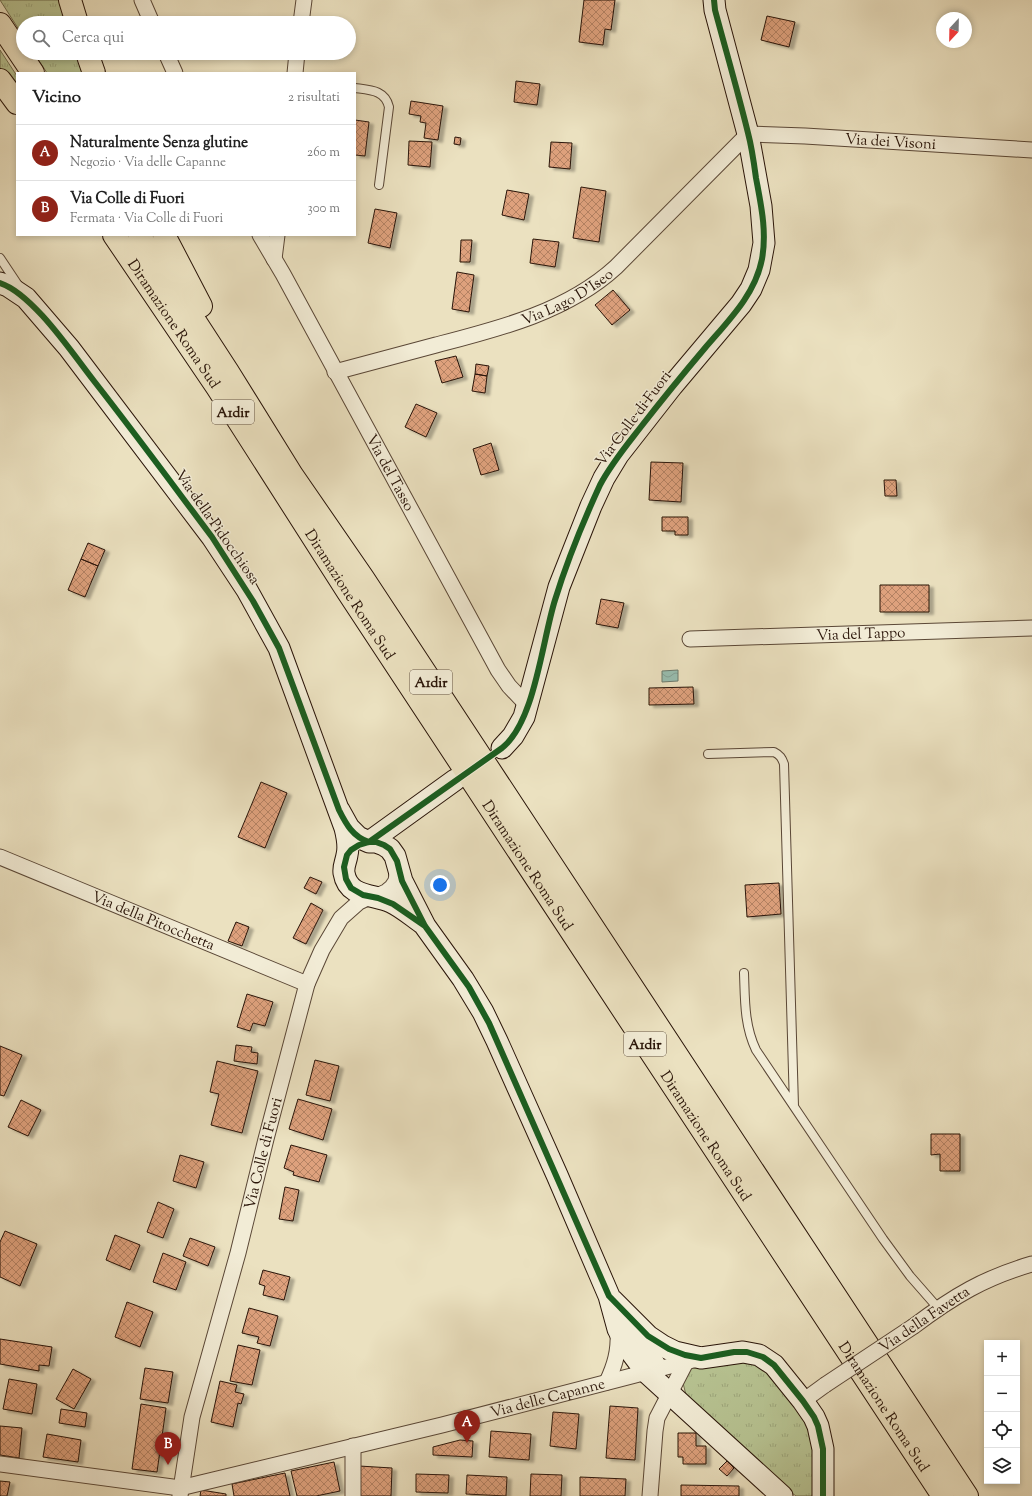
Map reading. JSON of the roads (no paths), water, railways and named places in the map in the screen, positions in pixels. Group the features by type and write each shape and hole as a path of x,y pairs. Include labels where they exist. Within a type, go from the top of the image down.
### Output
{"highway":[{"path":"70,0 75,16"},
{"path":"0,24 16,48"},
{"path":"24,60 32,72"},
{"path":"89,60 94,72"},
{"path":"0,80 16,102"},
{"path":"0,92 16,109"},
{"name":"Diramazione Roma Sud","path":"115,236 217,386 348,592 943,1496"},
{"name":"Diramazione Roma Sud","path":"140,236 228,372 292,475 362,578 967,1496"},
{"path":"165,236 204,314 228,372"}],"street":[{"path":"142,0 149,16"},
{"path":"302,16 304,0"},
{"name":"Via Colle di Fuori","path":"502,748 517,730 524,717 559,587 588,512 604,478 618,455 672,386 741,304 756,278 763,251 764,228 762,213 748,134 714,10 714,0"},
{"path":"169,60 175,72"},
{"path":"295,72 296,60"},
{"name":"Via dei Visoni","path":"748,134 805,136 1032,150"},
{"name":"Via Lago D'Iseo","path":"335,372 476,334 554,307 577,296 616,267 748,134"},
{"name":"Via del Tasso","path":"261,236 498,670 508,686 528,706"},
{"path":"274,259 277,236"},
{"name":"Via della Pidocchiosa","path":"0,283 8,286 26,298 69,348 212,537 247,590 279,648 339,810 347,836 347,855"},
{"name":"Via del Tappo","path":"690,639 1032,628"},
{"path":"425,926 394,904 359,893 348,884 344,873 344,867 347,855 355,847 368,842 455,780"},
{"name":"Via della Pidocchiosa","path":"339,810 352,832 368,842"},
{"path":"406,814 396,833 394,844 402,881 425,926 468,987 489,1023 609,1296 626,1326 628,1348 653,1370 670,1393 782,1494"},
{"path":"368,842 384,845 390,849 397,861 396,881 392,887 386,892 372,896"},
{"name":"Via della Pitocchetta","path":"0,857 307,984"},
{"name":"Via Colle di Fuori","path":"341,918 347,896 348,884"},
{"name":"Via Colle di Fuori","path":"178,1493 192,1417 238,1253 266,1138 307,984 322,950 341,918 354,905 372,896"},
{"name":"Via della Favetta","path":"803,1401 958,1295 981,1282 1032,1264"},
{"path":"626,1326 648,1336 663,1346 694,1360 670,1393 659,1413 656,1424 650,1496"},
{"path":"607,1382 626,1326"},
{"name":"Via delle Capanne","path":"178,1493 353,1446 442,1425 653,1370 694,1360 747,1352 759,1356 774,1365 814,1417 821,1436 823,1449 823,1496"},
{"path":"353,1446 353,1496"},
{"path":"0,1464 178,1493"}],"lane":[{"path":"356,88 377,92 386,98 389,107 379,185"},
{"path":"0,258 26,298"},
{"path":"708,754 774,752 779,754 784,764 794,1106"},
{"path":"744,973 746,1013 750,1036 756,1050 902,1266 938,1308"}],"water":[{"path":"678,670 678,681 662,682 662,671"}],"place":[{"name":"Naturalmente Senza glutine","path":"467,1443"},
{"name":"Via Colle di Fuori","path":"168,1465"}]}
